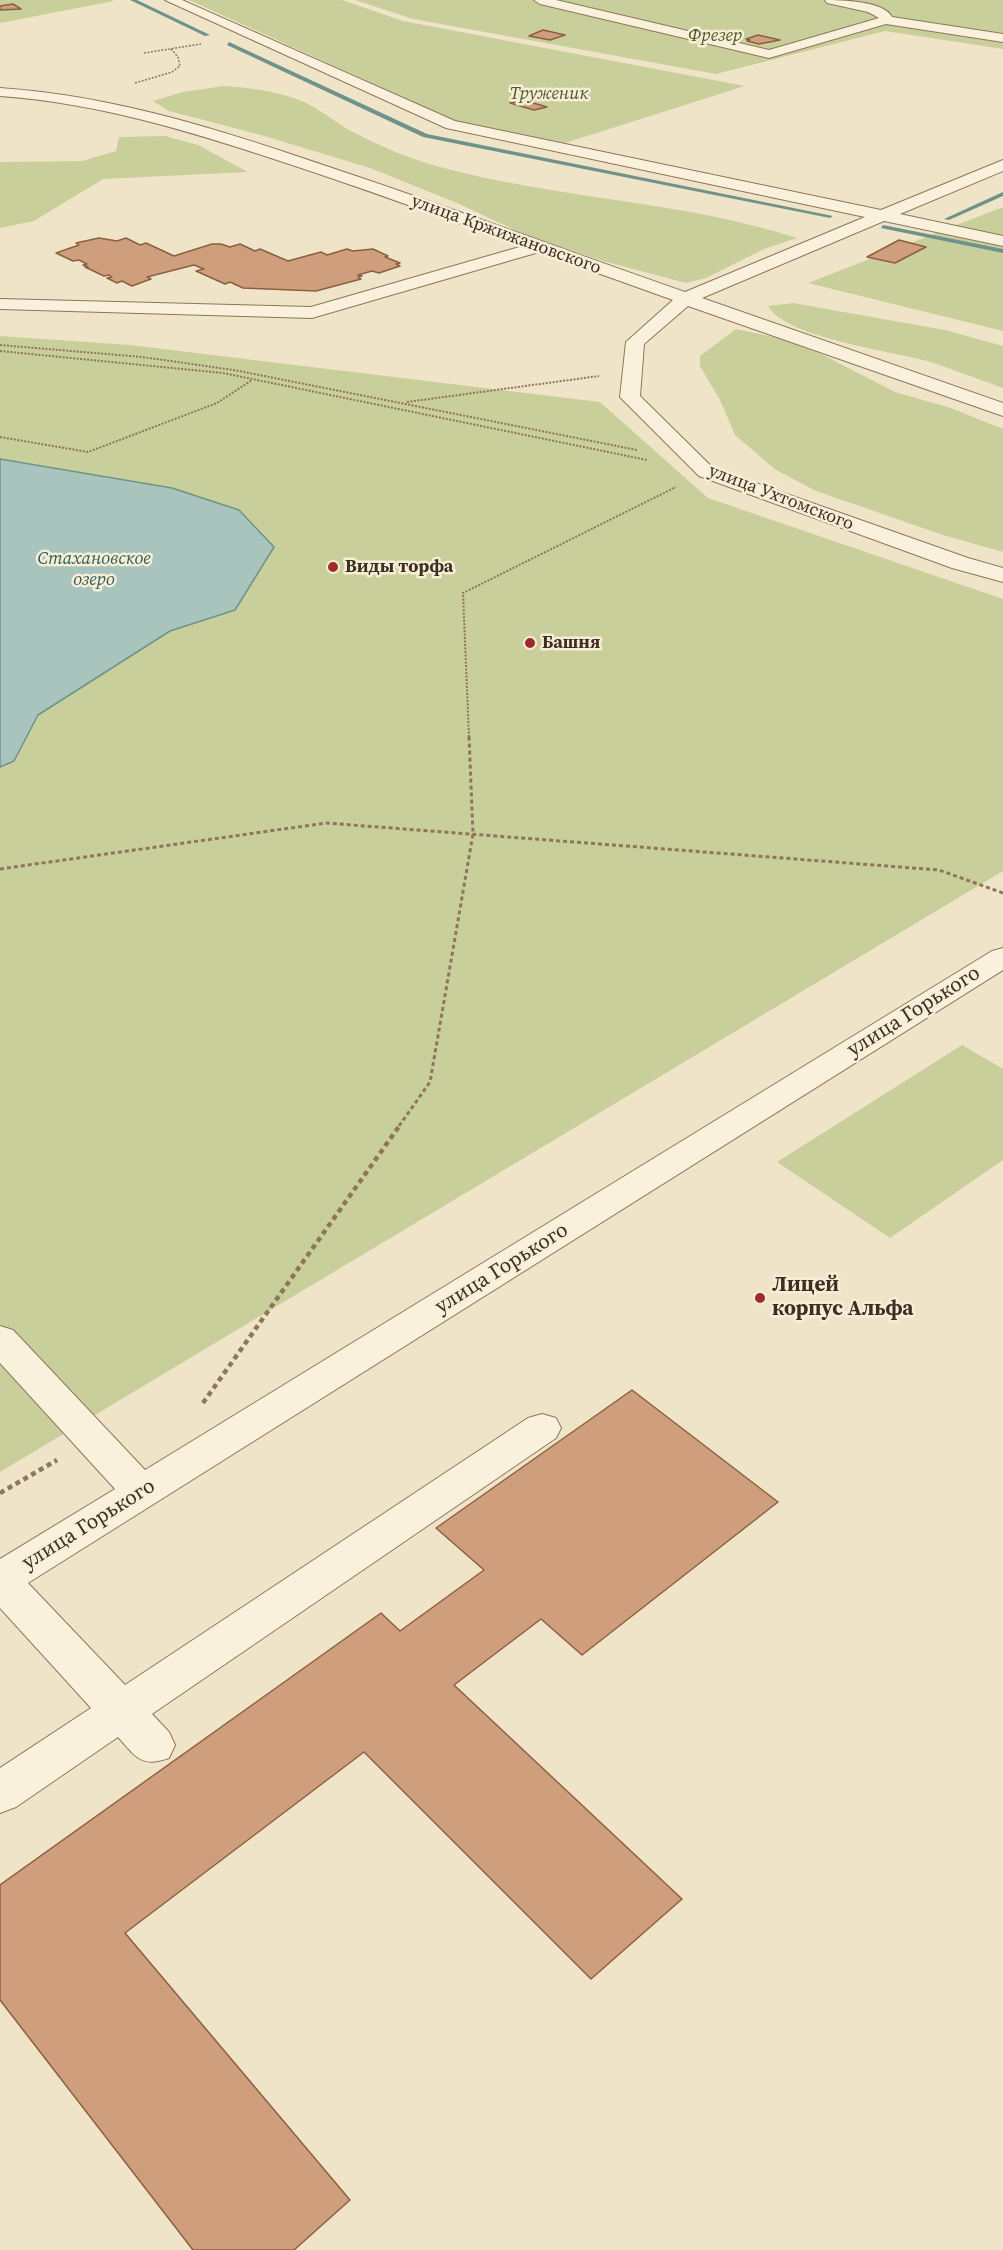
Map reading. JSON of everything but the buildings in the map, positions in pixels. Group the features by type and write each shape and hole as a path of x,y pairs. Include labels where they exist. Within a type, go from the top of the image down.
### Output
{"street":[{"path":"171,0 451,125 1003,241"},
{"path":"540,0 769,54 886,20 1003,38"},
{"path":"831,0 872,9 885,15 886,20"},
{"name":"улица Кржижановского","path":"0,92 70,98 166,118 358,182 1003,410"},
{"name":"улица Ухтомского","path":"1003,165 685,299 635,342 630,397 701,468 960,563 1003,576"},
{"path":"0,304 312,313 539,247"},
{"name":"улица Горького","path":"0,1580 1003,957"},
{"path":"0,1339 141,1492"},
{"path":"0,1793 542,1428"},
{"path":"0,1580 153,1745"}],"path":[{"path":"0,345 142,357 234,370 404,402 701,468"},
{"path":"0,351 253,379 701,468"},
{"path":"386,405 632,371"},
{"path":"0,437 88,452 217,403 253,379"},
{"path":"203,1404 430,1082 473,834 463,593 701,468"},
{"path":"0,868 326,823 939,870 1003,893"},
{"path":"0,1493 94,1439"}],"green space":[{"path":"0,0 112,0 114,1 0,23"},
{"name":"Труженик","path":"189,0 342,0 403,21 745,86 565,143 458,122"},
{"name":"Фрезер","path":"355,0 1003,0 1003,49 885,31 716,74 413,19"},
{"path":"224,86 265,91 294,98 373,142 432,165 532,187 710,216 797,238 764,249 706,278 686,283 603,261 530,237 457,203 370,168 261,135 169,111 153,101 183,92"},
{"path":"165,136 198,145 248,172 103,179 34,221 0,228 0,162 82,161 116,151 119,137"},
{"path":"1003,207 1003,331 808,283"},
{"path":"793,303 945,330 1003,346 1003,388 934,363 843,342 796,327 779,317 768,306"},
{"path":"736,329 783,339 823,355 895,392 951,408 1003,429 1003,552 943,535 816,491 776,470 735,435 720,400 700,366 700,356"},
{"path":"0,336 130,345 600,402 708,498 1003,599 1003,871 0,1472"},
{"path":"962,1045 1003,1069 1003,1160 890,1238 777,1162"}],"water":[{"name":"Стахановское озеро","path":"0,459 172,488 239,510 274,547 235,610 170,631 38,715 14,761 0,767"}],"waterway":[{"path":"133,0 207,35"},
{"path":"229,44 425,136 830,216"},
{"path":"947,219 1003,194"},
{"path":"883,227 1003,251"}],"place":[{"name":"Виды торфа","path":"333,567"},
{"name":"Башня","path":"530,643"},
{"name":"Лицей корпус Альфа","path":"760,1298"}]}
